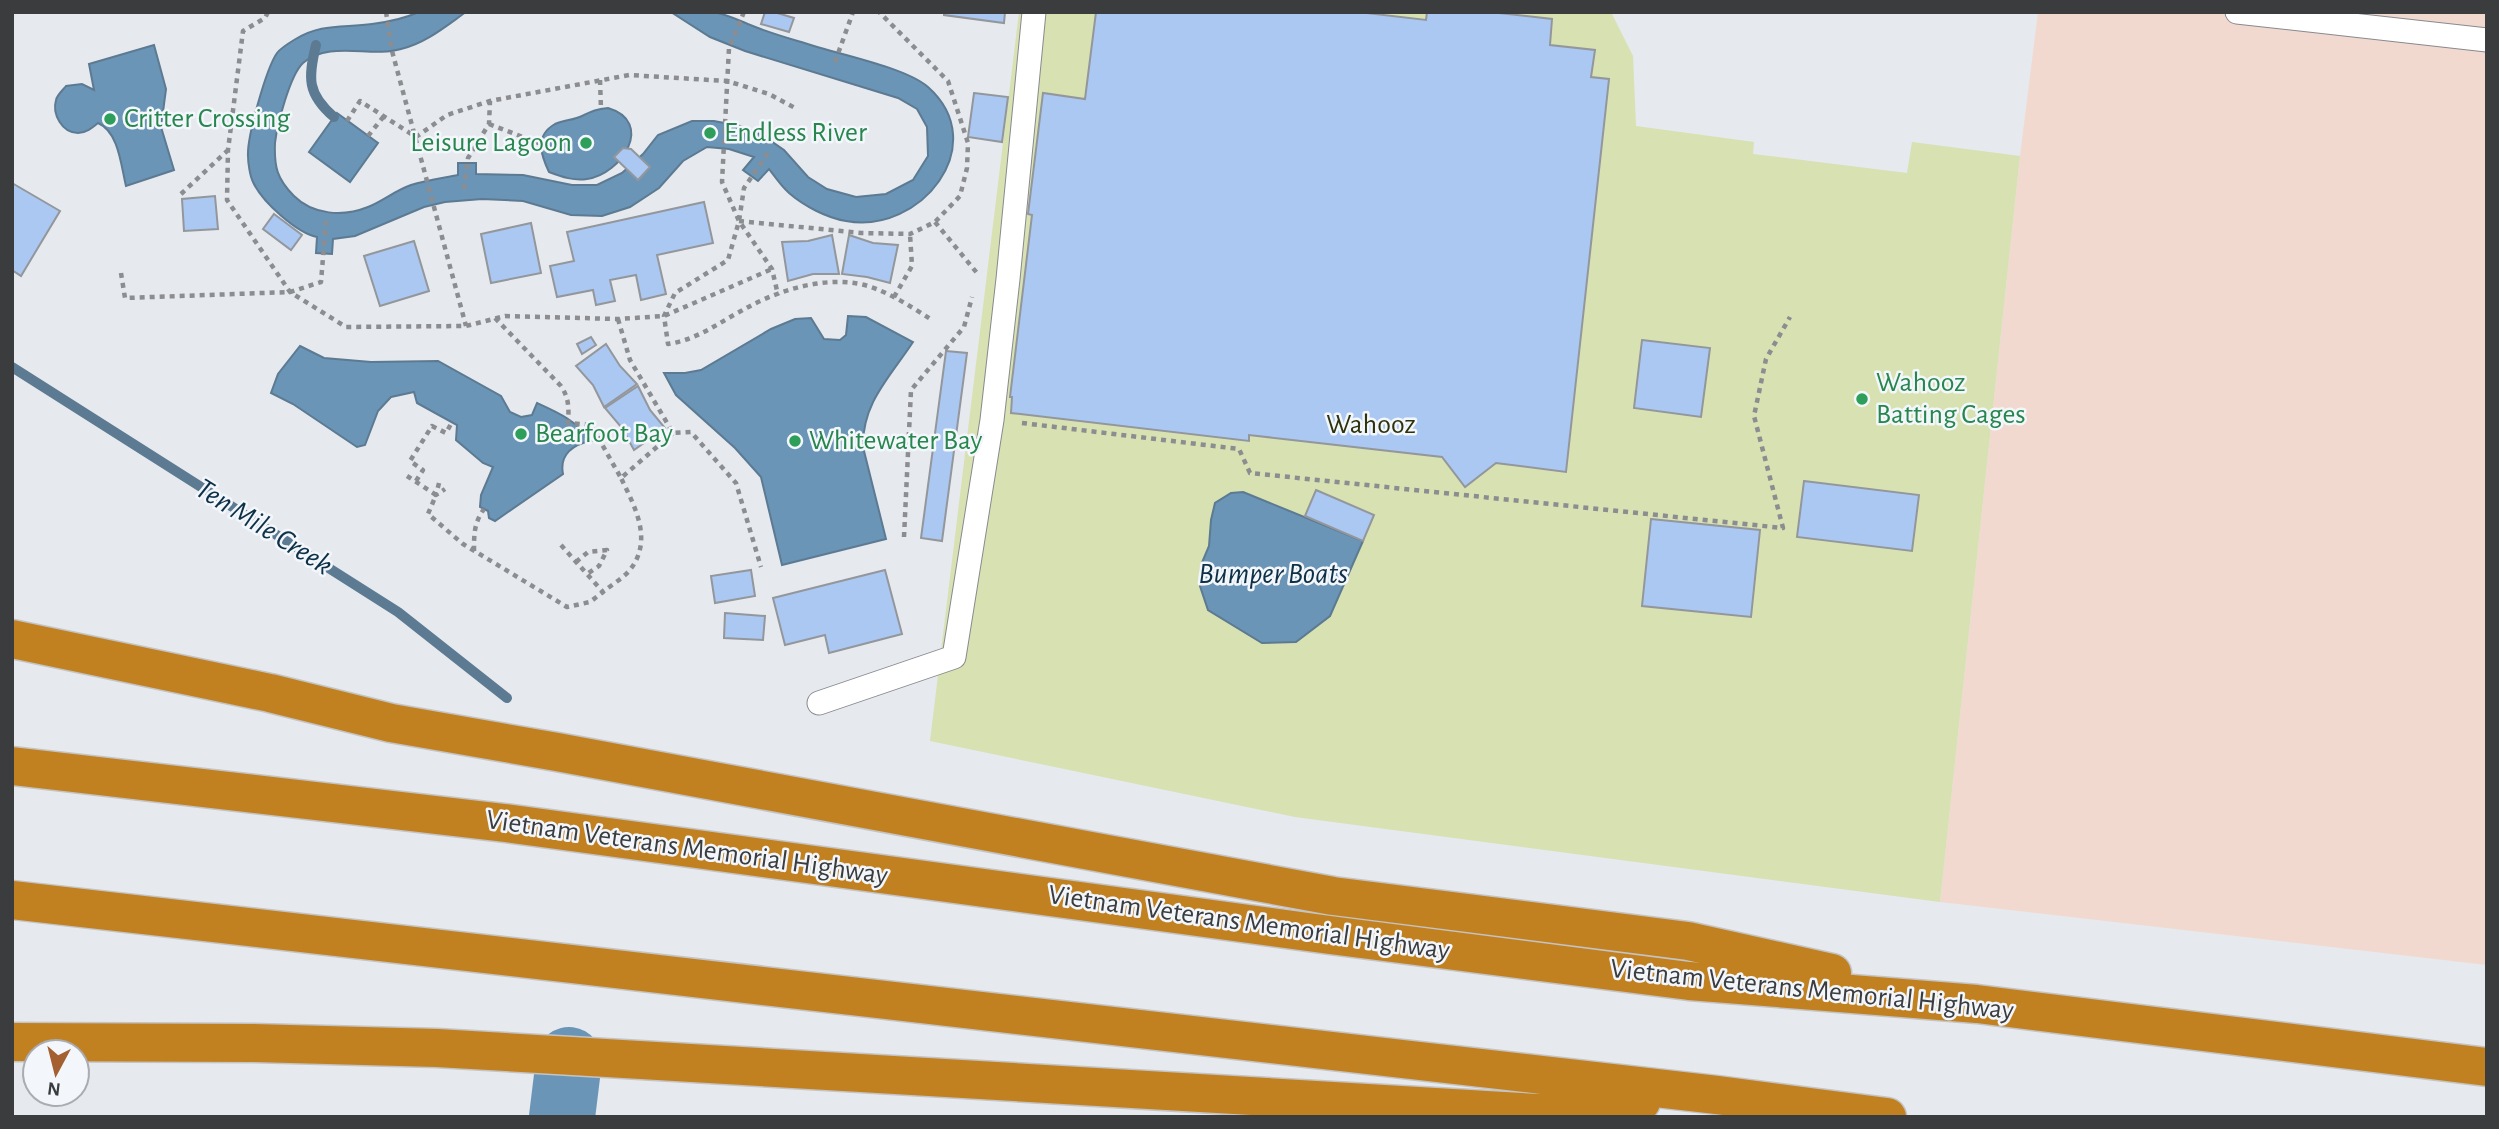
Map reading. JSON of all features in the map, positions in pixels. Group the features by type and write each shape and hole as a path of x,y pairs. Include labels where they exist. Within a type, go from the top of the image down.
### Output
{"highway":[{"path":"12,639 270,693 391,723 1333,896 1688,941 1977,1004"},
{"name":"Vietnam Veterans Memorial Highway","path":"12,766 505,823 1689,981 1977,1004 2487,1067"},
{"path":"12,900 1717,1095 1887,1117"},
{"path":"12,1042 253,1043 437,1048 1537,1112 1717,1095"}],"lane":[{"path":"819,703 954,657 992,420 1010,266 1034,12"},
{"path":"2237,12 2487,40"}],"path":[{"path":"268,12 265,18 243,32 228,150 227,200 290,292 346,327 466,326 505,316 618,319 664,316 772,269"},
{"path":"744,12 729,48 722,182 739,221 772,269 778,295"},
{"path":"835,62 853,12"},
{"path":"739,221 861,233 910,234 935,222 960,196 967,168 968,143 948,80 879,12"},
{"path":"387,15 392,51 466,326"},
{"path":"416,137 447,116 490,101 629,75 727,81 769,94 797,109"},
{"path":"600,80 601,109"},
{"path":"346,121 360,101 416,137"},
{"path":"464,189 468,158 489,124 490,101"},
{"path":"368,136 384,116"},
{"path":"489,124 541,144"},
{"path":"181,194 228,150"},
{"path":"768,153 744,188 739,221 728,260 675,293 664,316 668,344 687,342 745,309 803,285 855,283 894,297 932,320"},
{"path":"121,273 125,298 290,292 321,282 326,222"},
{"path":"935,222 979,275"},
{"path":"894,297 912,267 910,234"},
{"path":"904,537 911,390 964,327 975,288"},
{"path":"1022,423 1239,449 1250,473 1783,528 1754,416 1766,359 1790,317"},
{"path":"439,483 428,514 474,551 567,607 590,602 630,570 641,546 641,520 592,425 568,423 567,394 495,318"},
{"path":"618,319 630,360 673,433"},
{"path":"416,481 424,470 410,460 432,426 446,433 452,422"},
{"path":"621,478 673,433 691,432 736,483 761,567"},
{"path":"407,476 436,495"},
{"path":"436,495 445,489"},
{"path":"474,551 477,519 484,509"},
{"path":"561,545 568,557 576,562 603,592"},
{"path":"576,562 588,552 607,550 599,566 587,574"}],"shaded area":[{"path":"2038,12 2487,12 2487,965 1940,902 2020,156"}],"green space":[{"name":"Wahooz","path":"1019,12 1609,12 1633,56 1636,126 1754,142 1753,154 1907,173 1912,142 2020,156 1940,902 1295,817 930,741"}],"water":[{"name":"Endless River","path":"419,12 466,12 419,43 389,51 325,52 314,56 298,69 281,113 276,135 276,166 288,190 310,207 339,213 358,210 374,205 411,185 458,175 458,163 476,163 476,174 523,175 572,185 597,185 622,173 643,154 658,135 692,121 714,121 740,126 762,135 784,150 808,177 827,189 856,197 886,194 913,180 928,156 927,127 917,109 898,98 745,51 710,37 671,12 719,13 779,35 890,68 918,80 928,87 946,110 953,134 950,159 939,181 922,200 899,214 873,222 846,221 824,214 789,193 769,169 758,181 743,170 754,157 729,149 707,147 683,161 659,188 630,207 602,216 571,215 523,201 482,199 445,202 424,207 355,236 333,239 332,254 316,253 317,237 300,230 272,207 258,190 250,173 248,156 254,119 273,61 285,46 314,31 384,22"},
{"name":"Critter Crossing","path":"154,45 166,89 161,127 174,170 126,186 118,150 105,127 98,123 81,133 67,130 57,117 55,105 66,86 82,84 94,90 89,64"},
{"name":"Leisure Lagoon","path":"608,108 622,115 629,124 631,135 628,147 612,168 587,179 568,178 549,172 541,146 548,129 595,110"},
{"path":"337,113 378,143 350,182 309,152"},
{"name":"Whitewater Bay","path":"848,316 866,317 913,342 879,391 867,417 864,431 863,447 886,539 782,565 761,477 735,448 676,395 664,373 701,370 771,329 795,319 811,318 824,339 840,340 846,335"},
{"name":"Bearfoot Bay","path":"300,346 324,358 371,362 438,361 501,396 510,412 521,417 532,415 537,403 574,423 591,441 569,451 563,461 563,474 495,521 489,518 488,511 480,507 481,495 493,467 483,463 456,440 457,425 417,403 414,392 391,397 378,411 365,445 357,447 293,404 271,393 278,374"},
{"name":"Bumper Boats","path":"1243,492 1363,541 1330,616 1296,642 1262,643 1208,610 1200,586 1201,565 1209,546 1215,503 1231,493"}],"building":[{"path":"765,12 794,18 789,32 761,24"},
{"path":"944,12 1005,12 1004,23 944,15"},
{"path":"1096,12 1358,12 1426,20 1427,12 1490,12 1552,19 1550,45 1595,50 1591,77 1609,79 1566,472 1496,463 1465,487 1442,457 1249,435 1249,441 1011,413 1010,397 1032,215 1028,214 1043,93 1085,99"},
{"path":"974,93 1008,97 1002,142 968,137"},
{"path":"623,148 631,149 650,167 638,180 614,157"},
{"path":"12,183 60,211 21,276 12,270"},
{"path":"215,196 218,229 184,231 182,199"},
{"path":"704,202 713,243 657,255 666,294 641,300 636,275 610,280 615,301 596,305 593,290 557,297 550,266 574,261 567,232"},
{"path":"274,214 302,235 291,250 263,229"},
{"path":"531,223 541,273 491,283 481,234"},
{"path":"832,235 839,274 813,274 788,281 782,242 808,241"},
{"path":"849,235 873,243 898,245 890,283 842,274"},
{"path":"414,241 429,291 380,306 364,256"},
{"path":"591,337 596,345 582,354 577,344"},
{"path":"1642,340 1710,348 1701,417 1634,408"},
{"path":"606,344 620,366 637,384 604,407 593,385 576,366"},
{"path":"946,351 967,353 942,541 921,538"},
{"path":"638,386 650,410 665,428 634,450 622,428 605,408"},
{"path":"1804,481 1919,495 1912,551 1797,537"},
{"path":"1316,490 1374,515 1363,541 1305,516"},
{"path":"1651,519 1760,530 1751,617 1642,606"},
{"path":"751,570 755,596 715,603 711,576"},
{"path":"885,570 902,634 829,653 825,635 785,645 773,598"},
{"path":"725,613 765,616 763,640 724,638"}],"waterway":[{"path":"316,45 312,85 319,101 334,117"},
{"name":"Ten Mile Creek","path":"12,367 398,612 507,698"},
{"name":"Ten Mile Creek","path":"562,1117 569,1060"}],"place":[{"name":"Critter Crossing","path":"110,119"},
{"name":"Endless River","path":"710,133"},
{"name":"Leisure Lagoon","path":"586,143"},
{"name":"Wahooz Batting Cages","path":"1862,399"},
{"name":"Bearfoot Bay","path":"521,434"},
{"name":"Whitewater Bay","path":"795,441"}]}
